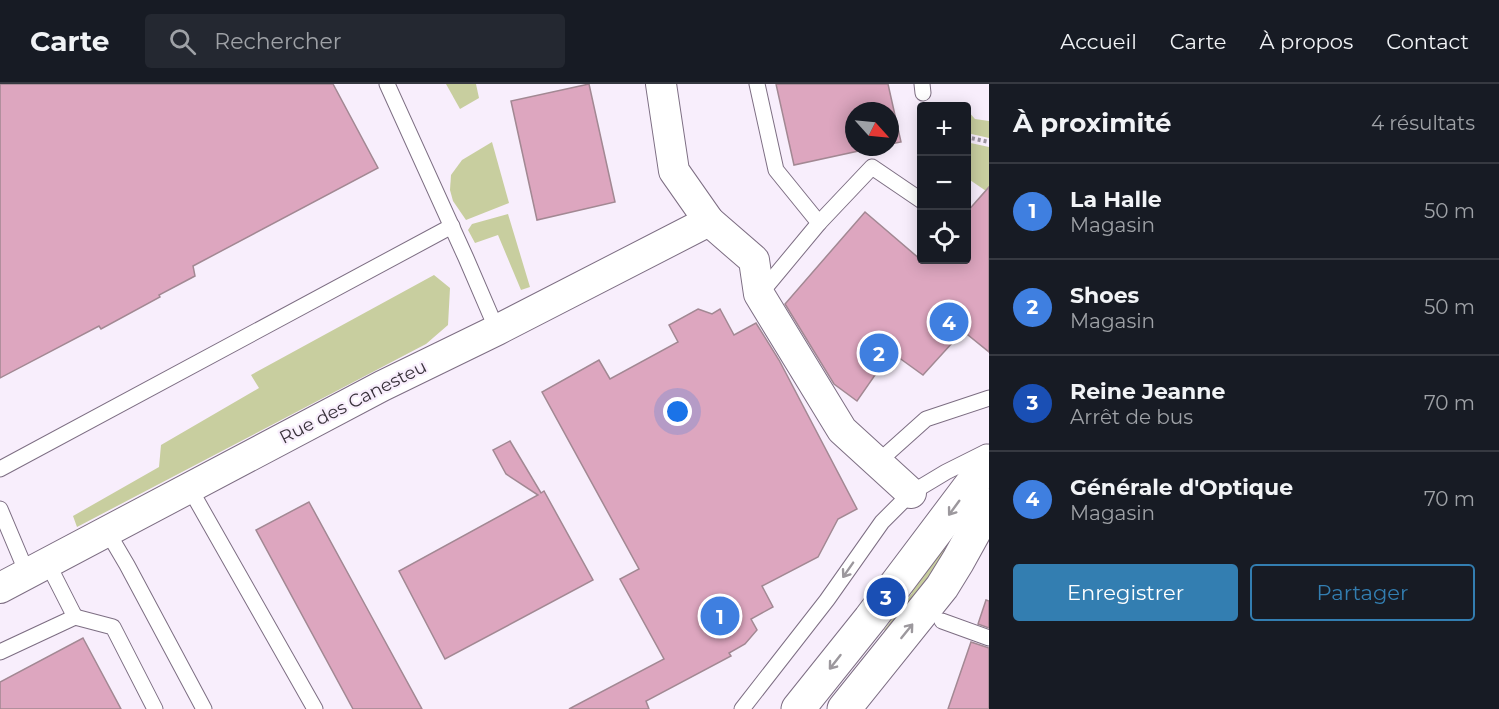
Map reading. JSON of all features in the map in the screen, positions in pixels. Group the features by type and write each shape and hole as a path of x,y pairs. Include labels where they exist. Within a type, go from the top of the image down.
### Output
{"main road":[{"path":"798,709 870,619 989,461"},
{"path":"844,709 942,587 989,505"}],"street":[{"path":"661,84 674,171 710,221 754,260 759,294 842,430 911,493"},
{"name":"Rue des Canesteu","path":"0,588 382,386 710,221"}],"lane":[{"path":"387,84 497,330"},
{"path":"757,84 776,170 819,223"},
{"path":"759,294 819,223 872,167 917,198"},
{"path":"0,469 452,226"},
{"path":"878,462 926,419 989,398"},
{"path":"742,709 827,600 882,522 911,493 946,472 989,451"},
{"path":"189,487 315,709"},
{"path":"0,509 37,567 75,617 113,627 155,709"},
{"path":"107,531 204,709"},
{"path":"0,652 75,617"},
{"path":"942,621 989,638"}],"path":[{"path":"971,138 989,142"}],"green space":[{"path":"446,84 476,84 479,98 460,109"},
{"path":"971,114 975,119 989,121 989,138 971,134"},
{"path":"492,142 509,203 466,220 453,201 450,190 451,175 462,160"},
{"path":"971,143 989,147 989,193 971,181"},
{"path":"508,214 530,287 521,290 498,235 475,243 468,230 472,224"},
{"path":"434,275 450,288 448,325 426,344 77,527 73,516 159,467 161,445 259,388 251,375"},
{"path":"989,481 989,489 892,636 884,630 912,593 908,581"}],"building":[{"path":"0,84 333,84 378,168 193,266 195,276 159,295 160,297 101,329 99,326 0,378"},
{"path":"589,84 615,202 537,220 511,101"},
{"path":"776,84 888,84 892,102 845,102 845,154 794,165"},
{"path":"989,187 989,352 963,331 923,375 891,352 857,401 834,384 785,304 865,212 917,257 917,264 971,264 971,207"},
{"path":"698,309 712,314 720,309 734,335 756,323 779,360 857,509 838,519 818,557 762,586 773,607 751,619 757,630 745,644 729,653 731,656 646,701 649,709 569,709 664,659 620,579 639,569 542,392 599,360 610,379 678,342 669,325"},
{"path":"510,441 541,493 544,491 593,580 445,659 399,571 538,495 506,474 493,450"},
{"path":"309,502 422,709 353,709 256,530"},
{"path":"986,600 989,601 989,628 978,624"},
{"path":"83,638 121,709 0,709 0,682"},
{"path":"971,642 989,648 989,709 948,709"}],"place":[{"name":"Générale d'Optique","path":"949,322"},
{"name":"Shoes","path":"879,353"},
{"name":"Reine Jeanne","path":"886,597"},
{"name":"La Halle","path":"720,616"}]}
